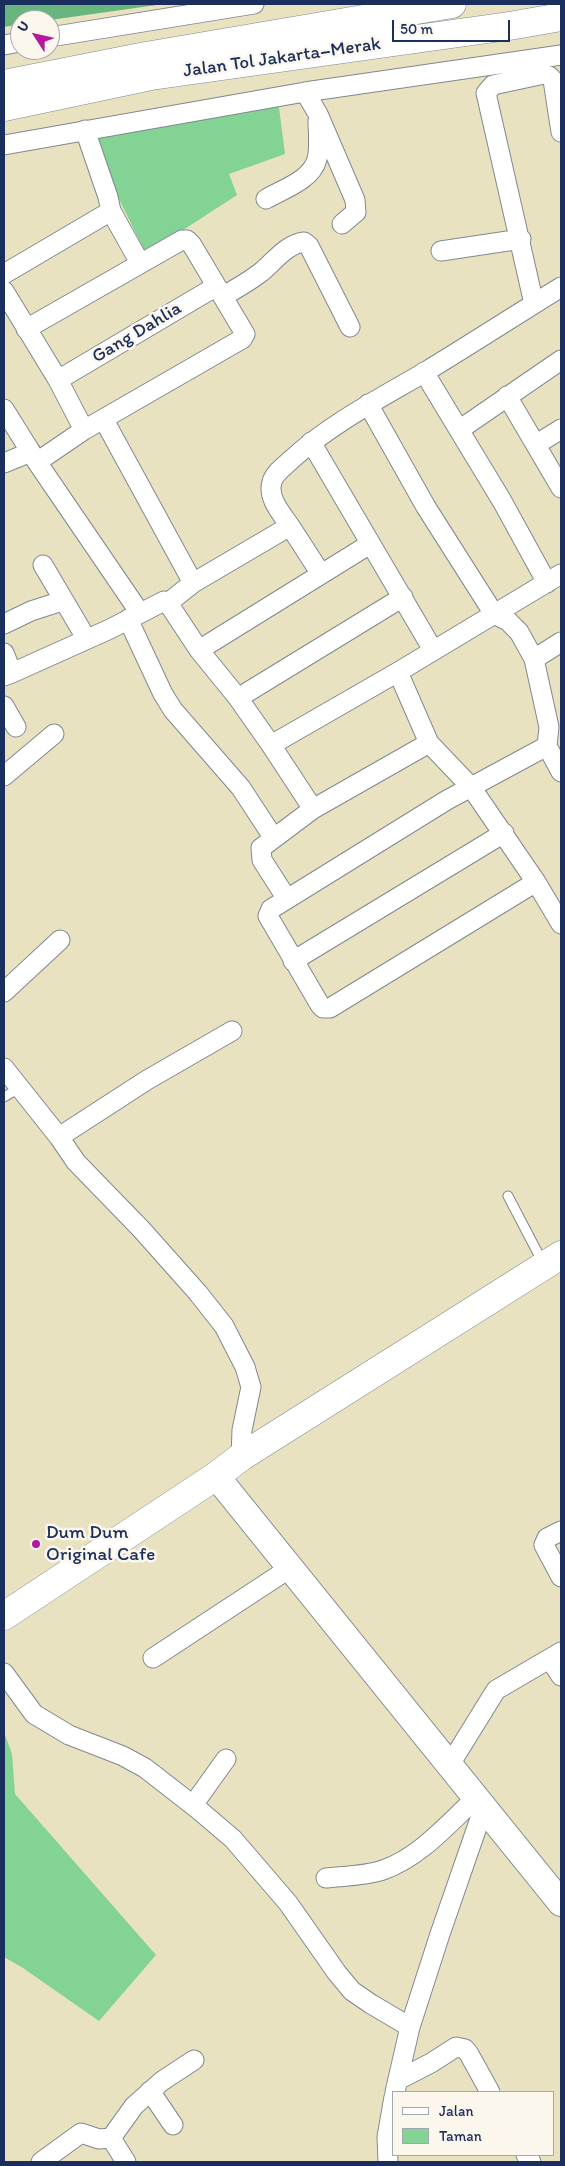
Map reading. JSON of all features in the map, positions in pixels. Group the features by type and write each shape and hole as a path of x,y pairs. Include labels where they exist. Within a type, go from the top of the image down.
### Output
{"main road":[{"name":"Jalan Tol Jakarta–Merak","path":"4,84 146,56 452,4"},
{"name":"Jalan Tol Jakarta–Merak","path":"4,107 151,76 509,26 561,17"},
{"path":"4,1616 229,1466 553,1260"}],"street":[{"path":"60,35 254,4"},
{"path":"4,144 304,92 561,55"},
{"path":"534,304 521,239 486,94 488,88 493,85 544,74 549,76 553,80 561,132"},
{"path":"304,92 318,114 357,206 353,216 342,224"},
{"path":"266,199 304,178 312,169 317,158 318,114"},
{"path":"85,130 111,211 140,263"},
{"path":"4,274 111,211"},
{"path":"441,251 521,239"},
{"path":"4,464 34,457 104,420 242,340 245,334 192,245 187,240 182,240 140,263 26,329"},
{"name":"Gang Dahlia","path":"58,380 219,291 258,275 283,252 298,243 304,242 309,246 350,327"},
{"path":"321,574 272,498 272,481 279,471 311,442 368,404 424,372 561,287"},
{"path":"4,291 58,380 84,430"},
{"path":"459,430 561,360"},
{"path":"271,745 398,672 554,578 502,501 424,372"},
{"path":"507,396 537,444 561,488"},
{"path":"368,404 426,507 494,614 508,621 519,632 534,659 549,727 547,746 561,772"},
{"path":"4,409 134,616 163,694 173,710 241,788 274,837"},
{"path":"104,420 193,582"},
{"path":"537,444 561,429"},
{"path":"311,442 433,650"},
{"path":"168,603 193,582 290,526"},
{"path":"199,650 370,544"},
{"path":"43,565 62,601 86,638"},
{"path":"238,698 403,597"},
{"path":"4,624 31,611 62,601"},
{"path":"4,653 8,674 164,601 168,603 199,650 238,698 313,809"},
{"path":"534,659 561,642"},
{"path":"398,672 429,743 471,786 536,882 561,924"},
{"path":"4,706 16,727"},
{"path":"4,776 54,734"},
{"path":"287,900 262,860 260,853 264,844 313,809 429,743"},
{"path":"536,882 330,1008 320,1006 268,916 271,909 471,786 547,746"},
{"path":"293,961 504,834"},
{"path":"4,992 60,940"},
{"path":"59,1137 147,1080 232,1031"},
{"path":"4,1068 11,1092 59,1137 76,1162 142,1230 198,1293 224,1326 245,1367 251,1387 242,1430 229,1466 290,1568 561,1903"},
{"path":"561,1531 548,1538 544,1545 561,1577"},
{"path":"153,1658 290,1568"},
{"path":"449,1766 496,1690 556,1656 561,1676"},
{"path":"4,1673 34,1714 69,1735 123,1756 144,1768 193,1805 233,1839 282,1896 352,1991 370,2004 410,2027"},
{"path":"193,1805 226,1759"},
{"path":"326,1878 370,1874 404,1860 480,1803"},
{"path":"396,2090 410,2027 480,1803"},
{"path":"396,2090 456,2047 465,2049 469,2054 489,2091"},
{"path":"111,2138 134,2106 150,2091 194,2060"},
{"path":"150,2091 173,2125"},
{"path":"388,2162 387,2137 392,2111"},
{"path":"41,2162 81,2132 99,2138 111,2138"},
{"path":"111,2138 126,2162"}],"lane":[{"path":"508,1196 553,1260"}],"green space":[{"path":"4,4 164,4 60,19 60,10 10,10 10,26 4,27"},
{"path":"278,100 285,154 229,174 237,195 146,254 87,134"},
{"path":"4,1732 12,1754 15,1794 156,1955 99,2021 4,1957"}],"place":[{"name":"Dum Dum Original Cafe","path":"36,1544"}]}
